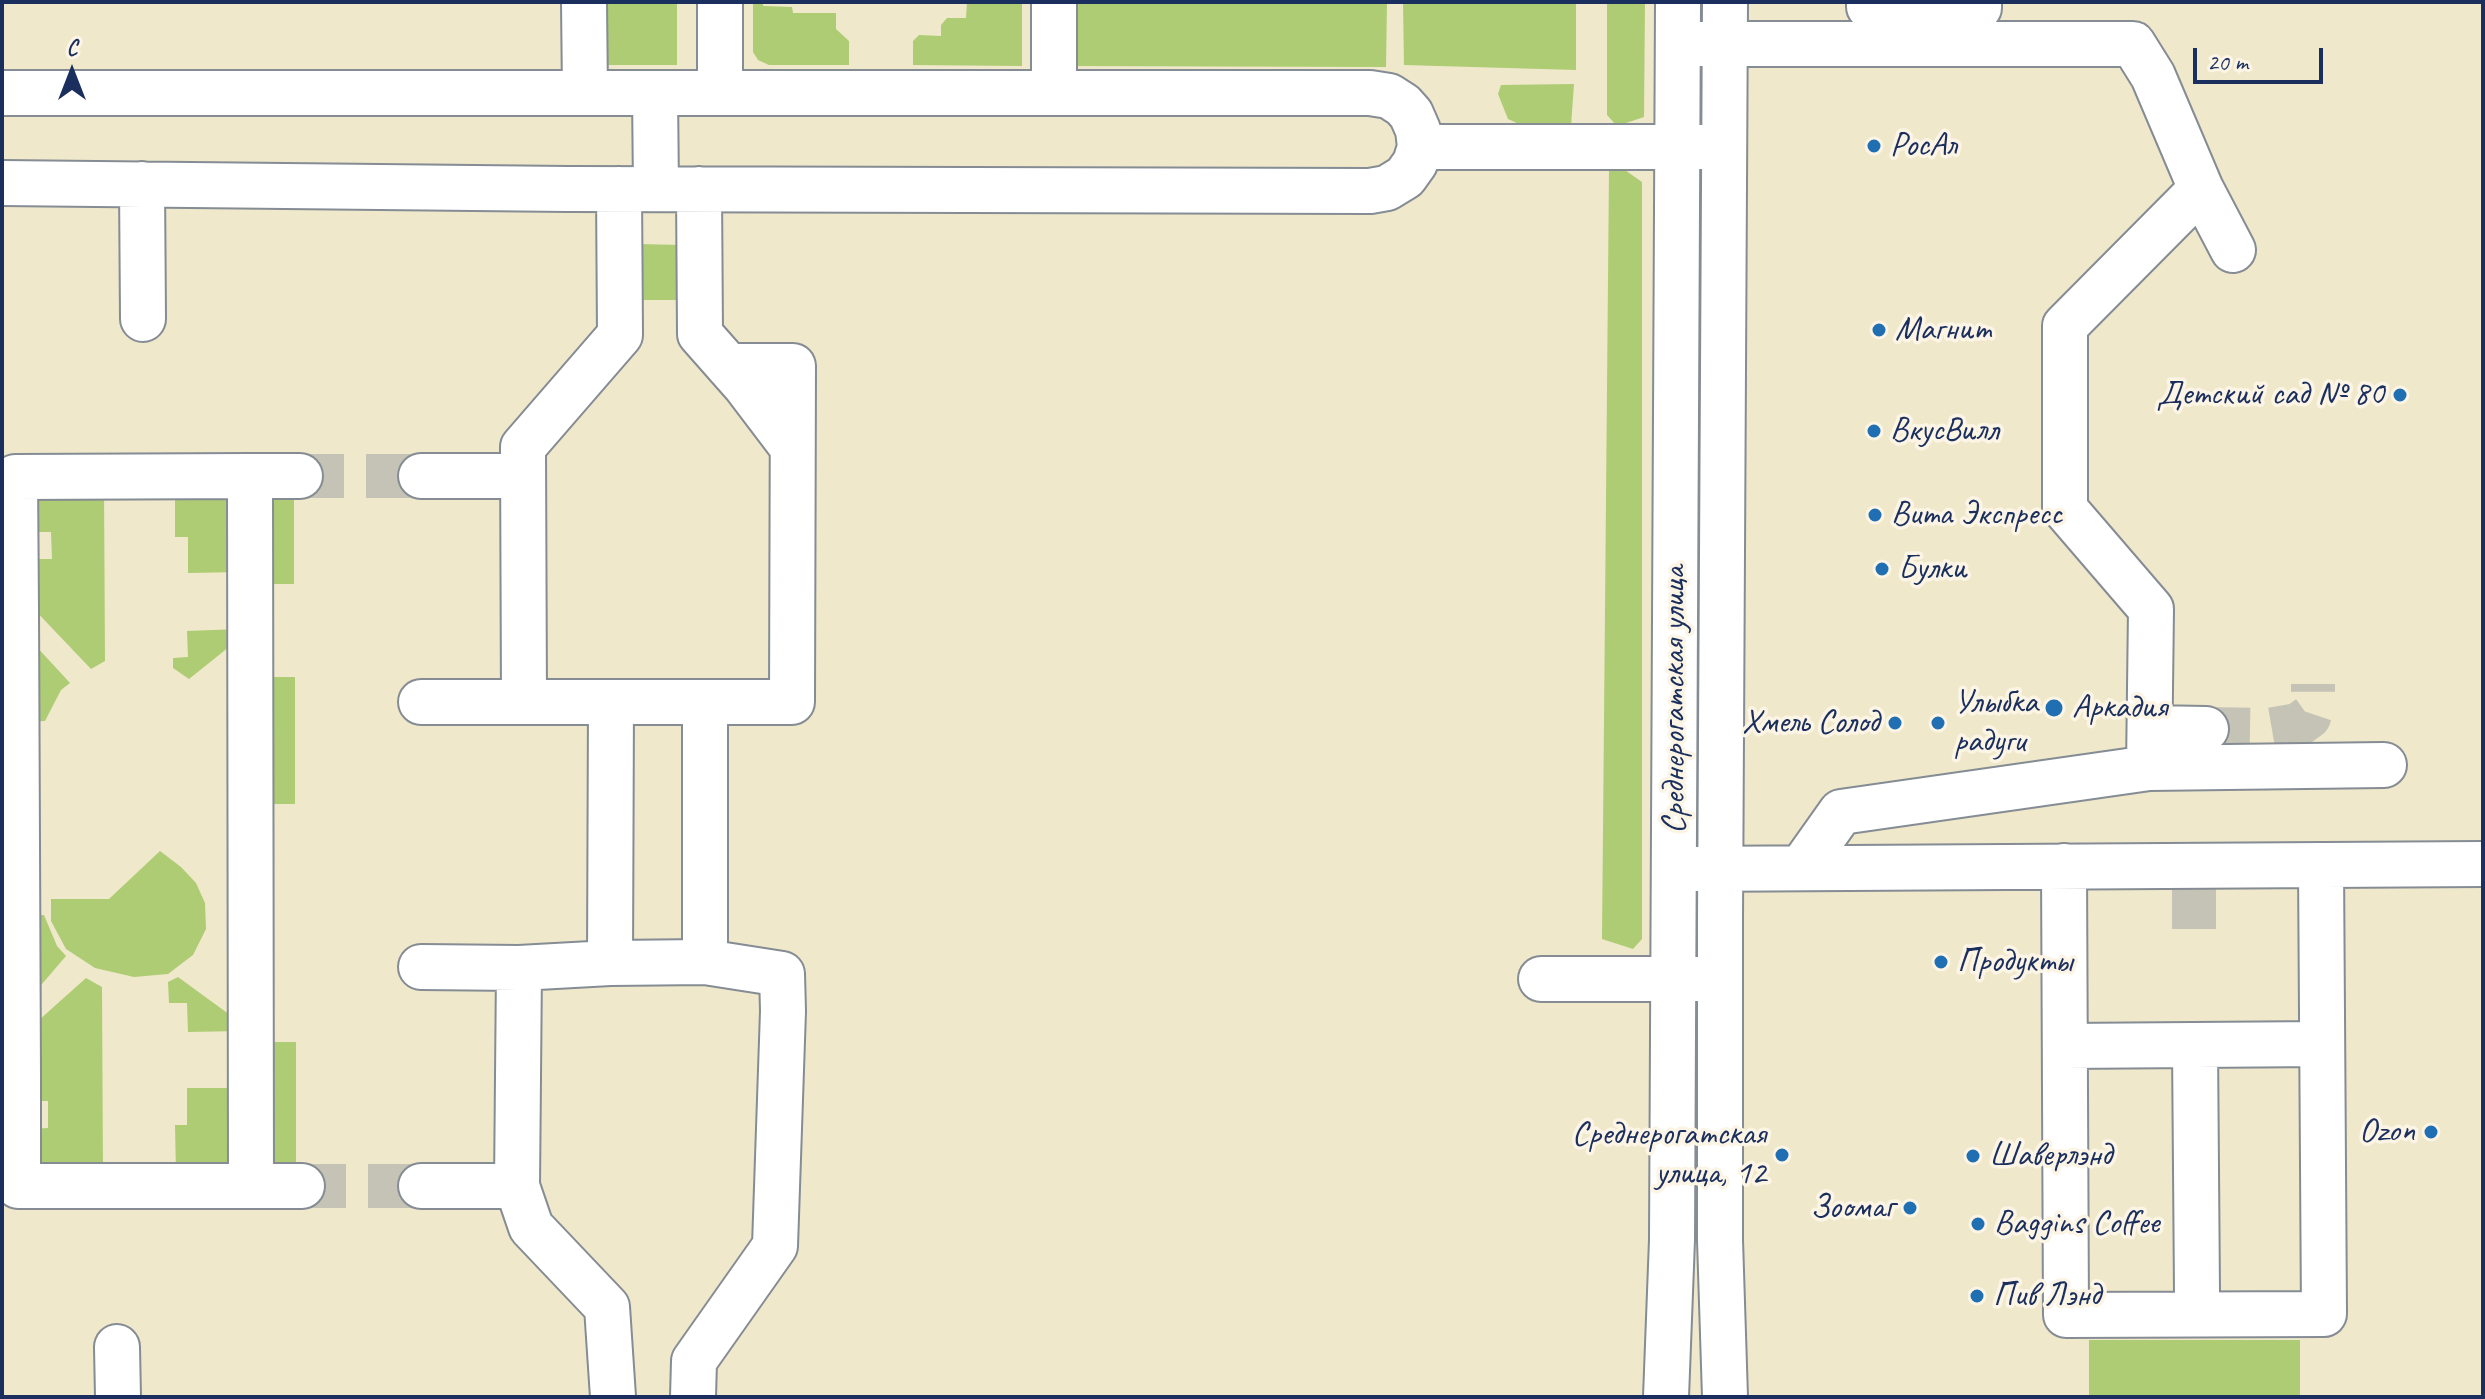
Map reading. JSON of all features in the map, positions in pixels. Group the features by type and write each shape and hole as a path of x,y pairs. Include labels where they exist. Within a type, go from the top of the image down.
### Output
{"street":[{"path":"584,2 585,93"},
{"path":"720,2 720,93"},
{"path":"1054,2 1054,93"},
{"path":"1869,2 1869,7 1979,8 1979,2"},
{"path":"1678,23 2133,44 2153,76 2201,189 2233,250"},
{"name":"Среднерогатская улица","path":"1666,1397 1672,1240 1675,979 1678,23"},
{"name":"Среднерогатская улица","path":"1725,23 1720,869 1720,1240 1725,1397"},
{"path":"2,93 1370,93 1389,96 1403,105 1418,130 1420,147 1415,163 1405,177 1387,188 1370,191 2,183"},
{"path":"524,702 523,447 620,335 637,189 655,93"},
{"path":"1420,147 1724,147"},
{"path":"142,184 143,319"},
{"path":"699,189 700,334 792,447"},
{"path":"2149,748 2151,609 2065,509 2065,326 2201,189"},
{"path":"421,702 792,702 793,366 728,366"},
{"path":"250,476 251,1186"},
{"path":"300,476 15,477 9,610 10,1075 18,1186 302,1186"},
{"path":"421,476 523,476"},
{"path":"610,963 611,702"},
{"path":"705,702 705,962"},
{"path":"1802,867 1841,812 2149,748 2206,729"},
{"path":"2149,748 2384,765"},
{"path":"1675,869 2064,866 2201,875 2321,865 2483,864"},
{"path":"2064,866 2066,1315 2142,1315 2324,1314 2321,865"},
{"path":"421,967 519,968 705,962 782,974 775,1246 694,1361 693,1397"},
{"path":"519,968 517,1186 531,1227 607,1307 613,1397"},
{"path":"1541,979 1720,980"},
{"path":"2065,1046 2322,1044"},
{"path":"2195,1045 2197,1293"},
{"path":"421,1186 517,1186"},
{"path":"117,1347 118,1397"}],"green space":[{"path":"599,2 677,2 677,65 599,65"},
{"path":"753,2 763,2 763,6 792,7 793,13 836,13 836,29 849,41 849,65 769,65 758,60 753,52"},
{"path":"967,2 1022,2 1022,66 913,65 913,41 919,35 941,36 941,25 947,18 966,18"},
{"path":"1073,2 1387,2 1386,67 1072,66"},
{"path":"1403,2 1576,2 1576,70 1404,65"},
{"path":"1607,2 1645,2 1644,117 1617,126 1607,115"},
{"path":"1574,84 1571,126 1519,124 1508,119 1498,94 1501,85"},
{"path":"1622,168 1642,182 1642,939 1633,949 1602,939 1609,170"},
{"path":"638,244 681,245 681,300 638,300"},
{"path":"104,488 105,661 91,669 31,606 31,559 52,559 51,532 31,532 30,489"},
{"path":"175,488 229,493 242,572 188,573 188,537 175,537"},
{"path":"294,488 294,584 256,584 262,493"},
{"path":"239,629 239,639 189,679 173,668 173,658 188,657 187,631"},
{"path":"23,632 70,683 61,690 45,721 24,722"},
{"path":"257,677 295,677 295,804 257,804"},
{"path":"160,851 196,883 205,903 206,929 193,955 168,974 134,977 95,968 66,949 51,921 51,899 109,899"},
{"path":"23,915 44,915 57,946 66,956 24,1005"},
{"path":"178,977 241,1023 241,1031 188,1032 187,1003 169,1003 168,982"},
{"path":"86,978 102,987 103,1177 30,1178 30,1129 48,1128 48,1101 30,1101 29,1029"},
{"path":"259,1042 296,1042 296,1174 264,1168"},
{"path":"187,1088 241,1088 230,1168 176,1174 175,1125 187,1125"},
{"path":"2089,1340 2300,1340 2300,1397 2089,1397"}],"tunnel":[{"path":"300,476 421,476"},
{"path":"2206,729 2269,730 2298,725 2309,717 2313,705 2313,684"},
{"path":"2194,885 2194,941"},
{"path":"302,1186 421,1186"}],"place":[{"name":"РосАл","path":"1874,146"},
{"name":"Магнит","path":"1879,330"},
{"name":"Детский сад № 80","path":"2400,395"},
{"name":"ВкусВилл","path":"1874,431"},
{"name":"Вита Экспресс","path":"1875,515"},
{"name":"Булки","path":"1882,569"},
{"name":"Аркадия","path":"2054,708"},
{"name":"Хмель Солод","path":"1895,723"},
{"name":"Улыбка радуги","path":"1938,723"},
{"name":"Продукты","path":"1941,962"},
{"name":"Ozon","path":"2431,1132"},
{"name":"Среднерогатская улица, 12","path":"1782,1155"},
{"name":"Шаверлэнд","path":"1973,1156"},
{"name":"Зоомаг","path":"1910,1208"},
{"name":"Baggins Coffee","path":"1978,1224"},
{"name":"Пив Лэнд","path":"1977,1296"}]}
